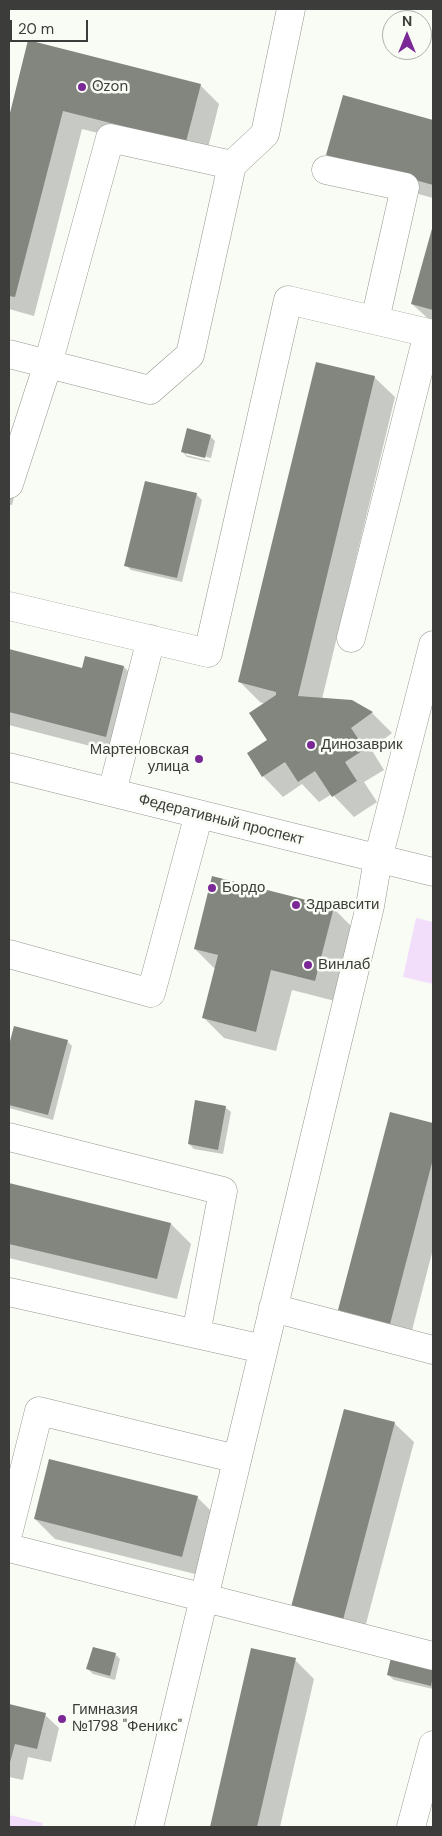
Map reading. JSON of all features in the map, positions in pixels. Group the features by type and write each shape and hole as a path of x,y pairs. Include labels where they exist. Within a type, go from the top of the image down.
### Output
{"street":[{"path":"9,354 150,390 190,355 232,166 265,134 291,9"},
{"path":"9,484 48,364 110,138 232,166"},
{"path":"326,170 405,187 375,320"},
{"path":"9,606 208,653 288,300 430,334 351,638"},
{"path":"112,792 151,639"},
{"path":"148,1827 370,906 378,858 433,645"},
{"name":"Федеративный проспект","path":"9,766 433,872"},
{"path":"9,954 151,993 199,814"},
{"path":"9,1137 223,1191 196,1334"},
{"path":"9,1292 263,1349"},
{"path":"273,1308 433,1350"},
{"path":"9,1530 40,1411 237,1459"},
{"path":"9,1548 433,1656"},
{"path":"411,1827 433,1745"}],"shaded area":[{"path":"416,918 433,922 433,984 403,977"},
{"path":"9,1815 43,1823 42,1827 9,1827"}],"building":[{"path":"28,40 201,84 186,142 63,111 15,297 9,296 9,117"},
{"path":"343,95 433,120 433,185 326,155"},
{"path":"433,225 433,310 411,304"},
{"path":"316,362 375,376 298,696 352,700 373,712 351,728 365,749 345,762 357,781 332,797 315,771 298,782 285,762 262,777 247,753 267,740 249,713 276,695 276,692 238,682"},
{"path":"187,428 211,435 205,458 181,452"},
{"path":"145,481 197,493 177,578 124,566"},
{"path":"9,649 82,668 85,656 124,666 106,737 9,712"},
{"path":"212,876 334,907 315,981 271,970 256,1032 202,1018 218,955 194,949"},
{"path":"14,1026 68,1040 48,1115 9,1105 9,1045"},
{"path":"195,1100 226,1106 218,1150 188,1144"},
{"path":"390,1112 433,1123 433,1159 390,1324 338,1310"},
{"path":"9,1183 171,1223 157,1279 9,1244"},
{"path":"344,1409 395,1422 343,1620 291,1607"},
{"path":"49,1459 198,1496 182,1557 34,1519"},
{"path":"93,1647 116,1653 110,1676 86,1669"},
{"path":"251,1648 296,1658 257,1827 210,1827"},
{"path":"392,1653 433,1662 431,1686 387,1675"},
{"path":"9,1704 46,1713 37,1749 15,1744 9,1766"}],"place":[{"name":"Ozon","path":"82,87"},
{"name":"Динозаврик","path":"311,745"},
{"name":"Мартеновская улица","path":"199,759"},
{"name":"Бордо","path":"212,888"},
{"name":"Здравсити","path":"296,905"},
{"name":"Винлаб","path":"308,965"},
{"name":"Гимназия №1798 \"Феникс\"","path":"62,1719"}]}
